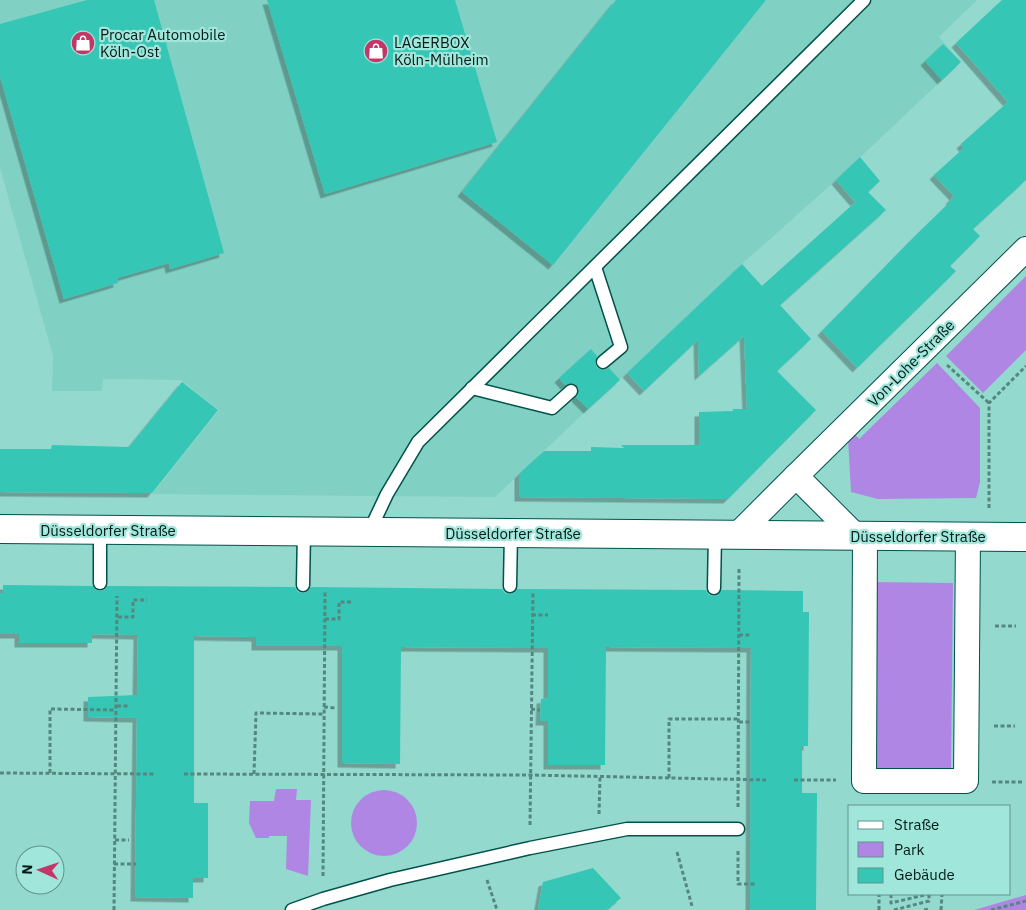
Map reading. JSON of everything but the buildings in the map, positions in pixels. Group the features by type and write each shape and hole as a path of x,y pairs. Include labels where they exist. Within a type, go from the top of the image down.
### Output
{"street":[{"name":"Von-Lohe-Straße","path":"727,534 796,476 1026,249"},
{"path":"796,476 860,535 864,781 966,782 979,536"},
{"name":"Düsseldorfer Straße","path":"0,529 1026,537"}],"lane":[{"path":"369,532 387,494 418,442 864,0"},
{"path":"595,267 621,347 603,362"},
{"path":"472,388 552,408 571,391"},
{"path":"100,530 100,583"},
{"path":"304,531 304,585"},
{"path":"510,586 511,532"},
{"path":"714,588 727,534"},
{"path":"292,910 390,880 530,848 627,829 738,829"}],"path":[{"path":"928,346 989,403"},
{"path":"979,536 989,403 1026,366"},
{"path":"739,589 738,884 757,884"},
{"path":"530,848 533,590"},
{"path":"323,899 325,592"},
{"path":"114,910 117,595"},
{"path":"118,617 133,617 133,600 147,600"},
{"path":"324,619 339,618 339,602 352,602"},
{"path":"532,615 548,615"},
{"path":"739,635 751,635"},
{"path":"50,773 50,709 130,706"},
{"path":"324,708 335,708"},
{"path":"531,709 540,710"},
{"path":"254,774 256,714 324,714"},
{"path":"669,778 669,719 750,722"},
{"path":"0,773 154,774"},
{"path":"184,774 530,775 766,780"},
{"path":"600,777 600,835"},
{"path":"794,780 864,781"},
{"path":"670,829 692,906"},
{"path":"114,840 129,840"},
{"path":"481,860 497,910"},
{"path":"114,864 136,864"},
{"path":"879,895 879,910"},
{"path":"891,895 891,904 925,895"},
{"path":"894,910 929,901 929,895"},
{"path":"941,910 942,895"},
{"path":"991,910 1026,901"},
{"path":"924,910 929,910"}],"shaded area":[{"path":"0,0 977,0 939,37 961,62 836,180 742,264 495,497 152,494 219,410 181,380 103,379 102,391 52,391 53,356 0,168"}],"green space":[{"path":"1026,276 1026,350 983,393 946,356"},
{"path":"937,363 980,408 980,482 976,498 878,499 851,492 848,438 854,433 859,439"},
{"path":"873,582 953,583 951,769 872,769"},
{"path":"276,789 297,789 296,800 311,800 308,876 286,869 287,836 256,838 249,823 250,801 274,801"},
{"path":"384,790 397,792 412,805 415,810 417,823 415,836 402,851 397,854 384,856 371,854 356,841 353,836 351,823 353,810 366,795 371,792"},
{"path":"1026,895 1026,910 974,910"}],"place":[{"name":"Procar Automobile Köln-Ost","path":"83,43"},
{"name":"LAGERBOX Köln-Mülheim","path":"376,51"}]}
